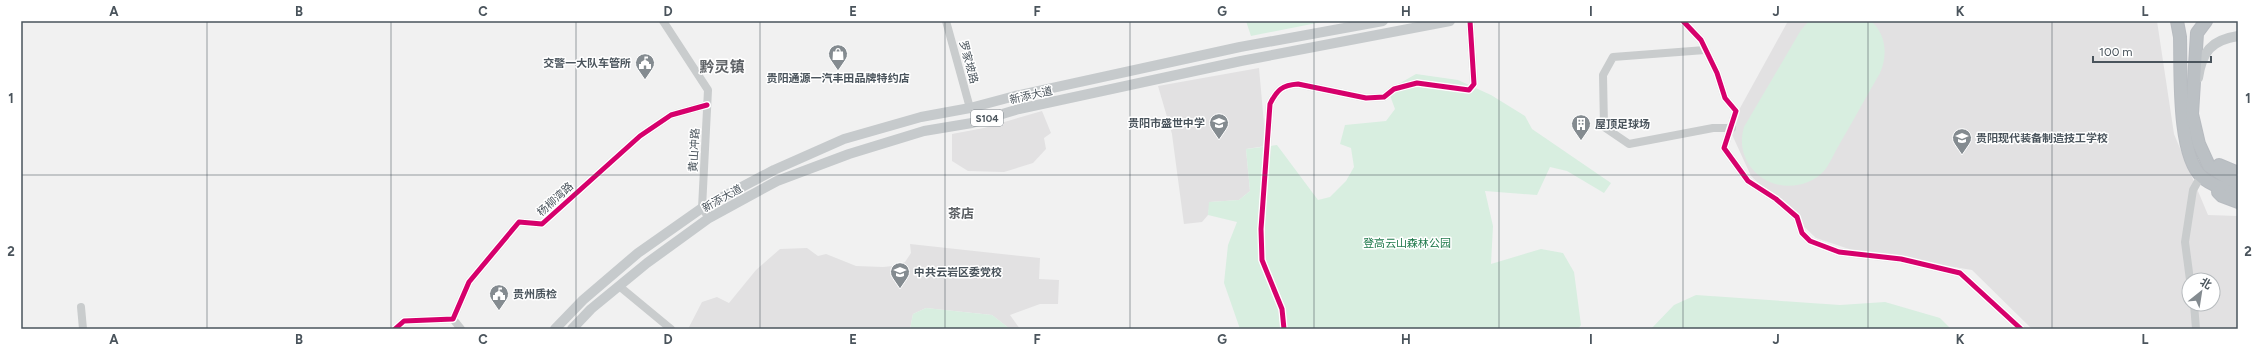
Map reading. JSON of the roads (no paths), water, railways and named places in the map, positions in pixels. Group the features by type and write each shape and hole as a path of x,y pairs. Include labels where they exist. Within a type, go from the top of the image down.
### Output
{"highway":[{"path":"2177,21 2180,37 2184,133 2189,156 2201,176 2222,196 2238,202"},
{"path":"2206,21 2197,33 2192,114 2199,144 2209,166 2229,179 2238,182"},
{"path":"2205,157 2232,172 2238,173"},
{"path":"2201,176 2221,188 2238,192"}],"main road":[{"name":"新添大道","path":"554,329 583,300 638,253 702,208 774,170 844,139 921,117 970,108 1240,47 1383,21"},
{"name":"新添大道","path":"572,329 619,286 647,263 709,218 777,181 850,154 924,131 972,123 1019,109 1233,63 1450,21"},
{"path":"2192,114 2199,72 2205,52 2222,38 2238,36"}],"street":[{"name":"黄山冲路","path":"663,21 708,90 702,208"},
{"name":"罗家坡路","path":"946,21 970,108"},
{"path":"1284,329 1282,308 1262,260 1262,229 1270,104 1276,91 1287,85 1298,84 1366,98 1384,97 1394,89 1417,83 1470,90 1474,84 1470,21"},
{"path":"1683,21 1701,40 1717,73 1725,98 1736,111 1732,128 1724,148 1748,181 1776,199 1797,217 1802,233 1810,241 1839,252 1901,259 1960,273 2021,329"},
{"path":"1705,50 1613,57 1603,76 1604,128 1629,144 1712,128 1732,128"},
{"name":"杨柳湾路","path":"453,319 470,282 519,222 542,224 640,136 671,115 707,105"},
{"path":"2189,272 2185,242 2193,190 2201,176"},
{"path":"702,208 709,218"},
{"path":"619,286 671,329"},
{"path":"81,308 83,329"},
{"path":"2195,312 2196,329"},
{"path":"395,329 404,321 453,319 461,329"}],"place":[{"name":"贵阳通源一汽丰田品牌特约店","path":"838,71"},
{"name":"交警一大队车管所","path":"645,80"},
{"name":"贵阳市盛世中学","path":"1219,140"},
{"name":"屋顶足球场","path":"1581,141"},
{"name":"贵阳现代装备制造技工学校","path":"1962,155"},
{"name":"中共云岩区委党校","path":"900,289"},
{"name":"贵州质检","path":"499,311"}],"district":[{"name":"黔灵镇","path":"722,67"},
{"name":"茶店","path":"961,213"}],"park label":[{"name":"登高云山森林公园","path":"1407,243"}]}
